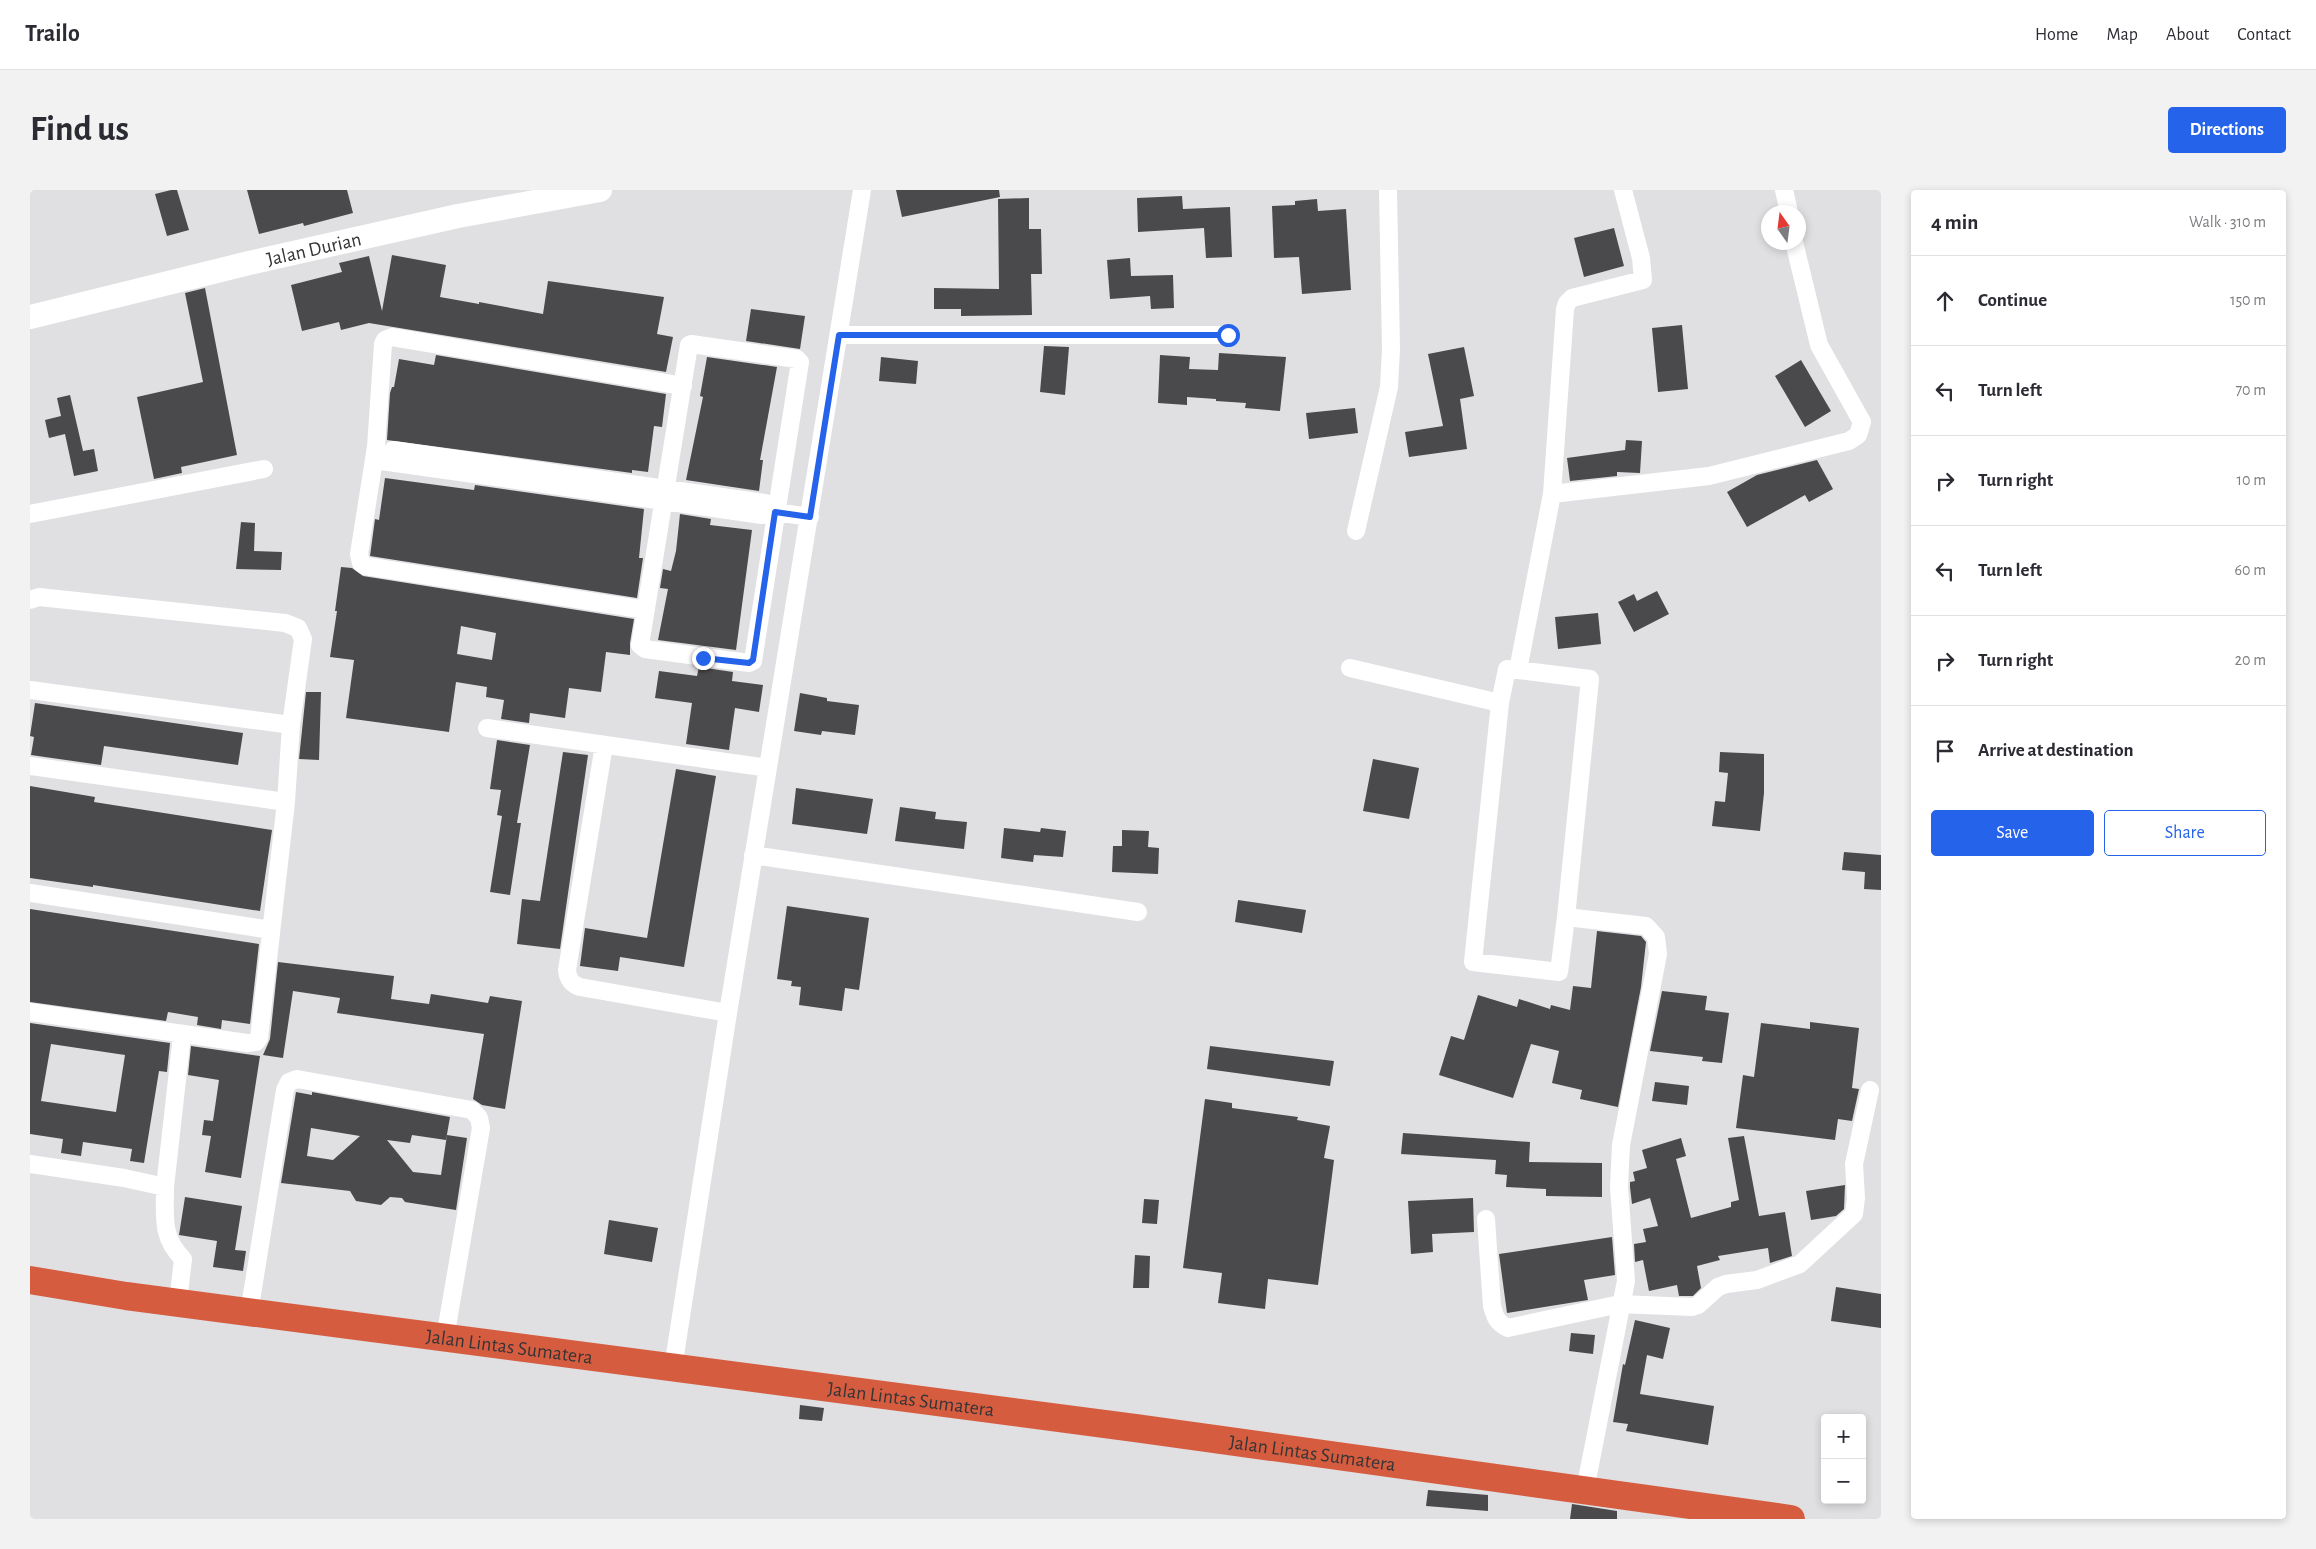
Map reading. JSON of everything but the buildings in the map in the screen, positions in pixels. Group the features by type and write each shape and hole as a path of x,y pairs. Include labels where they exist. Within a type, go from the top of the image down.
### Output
{"highway":[{"name":"Jalan Lintas Sumatera","path":"30,1280 126,1296 1135,1428 1791,1519"}],"street":[{"name":"Jalan Durian","path":"30,317 249,263 439,220 600,190"},
{"path":"674,1368 753,855 810,517 862,190"},
{"path":"1356,531 1389,387 1392,349 1388,190"},
{"path":"1518,670 1552,494 1565,309 1567,303 1572,298 1643,280 1641,258 1623,190"},
{"path":"1784,190 1787,205"},
{"path":"1552,494 1709,476 1849,441 1858,435 1862,422 1819,345 1796,250"},
{"path":"839,335 1228,335"},
{"path":"646,610 361,564 359,554 375,454 383,344 389,338 683,386"},
{"path":"689,345 799,360 800,364 752,662 703,658 642,647 640,641 665,496 689,345"},
{"path":"375,454 665,496 762,515 775,512 810,517"},
{"path":"30,514 264,470"},
{"path":"30,600 39,597 285,622 298,628 303,639 291,724 286,802 259,1038 256,1042 247,1043 30,1012"},
{"path":"1350,668 1500,703"},
{"path":"1507,669 1590,679 1559,972 1472,962 1500,703 1507,669"},
{"path":"30,690 291,724"},
{"path":"487,728 768,768"},
{"path":"604,745 567,970 568,978 573,984 580,986 728,1014"},
{"path":"30,766 286,802"},
{"path":"753,855 1138,912"},
{"path":"30,893 271,930"},
{"path":"1566,917 1646,926 1656,937 1658,954 1621,1145 1619,1188 1626,1281 1584,1490"},
{"path":"178,1302 183,1258 172,1248 166,1234 164,1188 182,1035"},
{"path":"250,1312 285,1090 289,1082 297,1079 472,1110 479,1118 481,1128 445,1338"},
{"path":"1486,1219 1492,1306 1500,1325 1508,1328 1620,1304 1692,1307 1698,1305 1718,1287 1726,1284 1757,1280 1800,1264 1854,1214 1856,1198 1854,1164 1870,1090"},
{"path":"30,1164 124,1178 164,1188"}],"route":[{"path":"703,658 749,663 753,660 775,512 810,517 839,335 1228,335"}]}
